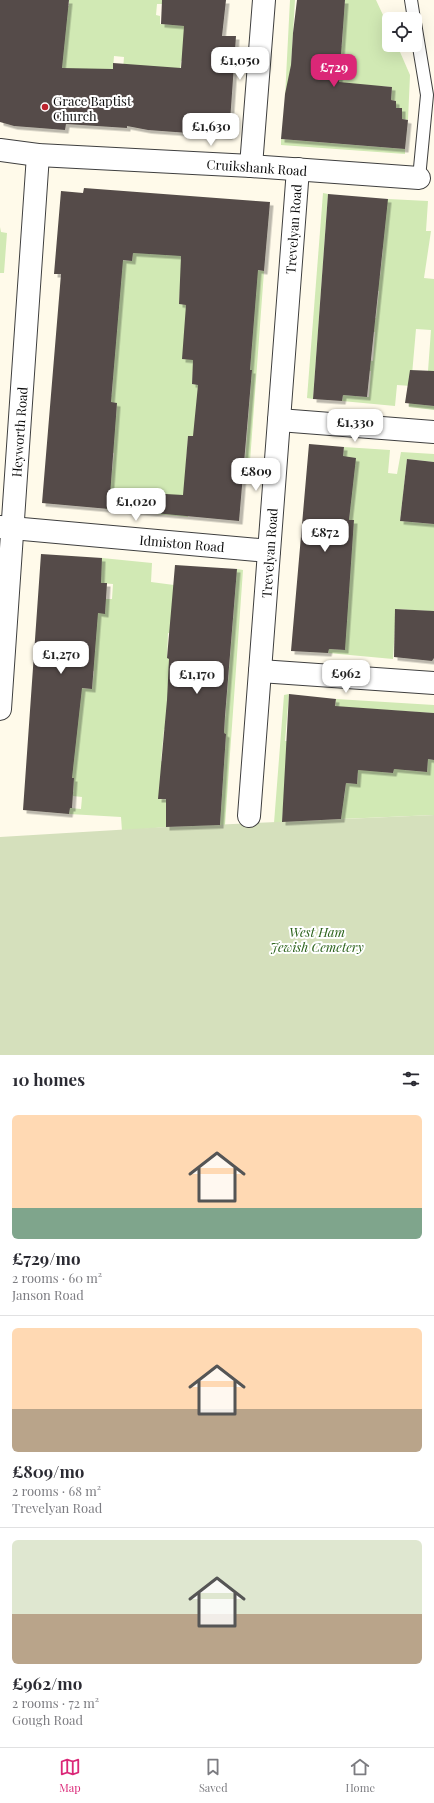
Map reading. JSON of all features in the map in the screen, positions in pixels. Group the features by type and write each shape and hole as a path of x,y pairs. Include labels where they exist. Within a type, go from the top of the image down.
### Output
{"street":[{"path":"251,166 264,0"},
{"name":"Cruikshank Road","path":"0,150 38,155 251,166 419,178"},
{"name":"Heyworth Road","path":"0,709 6,528 38,155"},
{"name":"Trevelyan Road","path":"249,816 298,169"},
{"path":"279,420 434,432"},
{"name":"Idmiston Road","path":"6,528 269,551"},
{"path":"260,670 434,683"}],"lane":[{"path":"411,0 413,12"},
{"path":"419,178 427,95 420,52"}],"green space":[{"path":"69,0 162,0 162,4 157,4 156,15 160,16 160,24 189,26 215,47 235,48 235,62 181,61 178,98 121,95 124,57 114,56 113,69 103,69 101,94 28,66 65,39 65,6 69,6"},
{"path":"290,0 295,0 290,82 318,45 342,46 343,25 320,24 344,11 345,0 376,0 382,13 382,52 400,52 410,75 408,120 402,119 402,108 396,108 396,101 391,100 392,87 381,86 298,98 285,97"},
{"path":"281,139 405,149 405,154 281,145"},
{"path":"323,193 328,194 313,399 307,398"},
{"path":"388,199 428,201 426,231 431,231 424,278 434,279 434,371 428,371 431,330 416,329 411,386 397,385 395,406 342,401 343,395 369,397 371,371 346,368 347,358 373,361 375,332 350,330 351,316 376,318 379,291 354,288 355,274 380,277 383,249 358,247"},
{"path":"164,225 248,269 264,271 249,475 244,475 252,370 250,370 254,310 204,291 180,290 179,304 197,306 192,384 202,385 213,437 188,436 186,464 189,503 188,517 155,514 156,493 147,493 145,513 105,509 106,493 111,481 114,453 81,450 116,416 117,403 85,400 112,395 119,260 132,261 134,238"},
{"path":"0,227 1,232 7,233 4,273 0,273"},
{"path":"409,403 434,406 434,410 409,407"},
{"path":"344,447 390,450 388,473 397,474 401,452 434,454 434,462 407,459 400,521 434,524 434,627 429,611 396,609 393,659 328,653 329,649 344,650 354,520 349,520 351,498 343,456"},
{"path":"102,558 152,563 151,582 174,585 200,636 168,633 167,658 198,661 182,730 164,729 161,761 189,763 158,799 187,801 166,821 166,827 122,831 121,817 69,814 70,808 81,809 82,797 73,796 74,778 33,775 80,688 92,689 94,671 41,667 71,611 105,613 106,599 112,599 113,584 73,581 101,573"},
{"path":"237,569 243,570 225,825 220,825 226,734 224,733"},
{"path":"289,694 285,741 288,741 282,822 274,823 284,695"},
{"path":"336,699 434,705 434,713 354,708 350,750 363,751 365,739 369,739 368,752 385,753 383,772 393,773 396,742 408,743 406,770 427,772 428,759 434,760 434,815 341,819 342,803 318,801 318,797 344,799 346,783 357,784 358,773 318,769 319,760 335,761 336,751 318,750 318,741 332,742 334,722 320,721 321,708 335,709"},
{"name":"West Ham Jewish Cemetery","path":"434,815 434,1055 0,1055 0,837 166,827"}],"building":[{"path":"0,0 69,0 62,68 113,69 113,63 181,68 184,26 161,24 162,0 226,0 222,36 236,36 229,136 148,130 127,126 127,128 66,124 65,130 14,126 0,122"},
{"path":"297,0 345,0 339,82 392,87 391,100 396,101 396,108 402,108 402,119 408,120 405,149 281,139 285,94 291,65"},
{"path":"84,188 270,202 264,271 258,270 250,370 252,370 239,521 112,509 114,491 183,495 188,436 193,436 198,385 192,384 193,360 182,359 186,305 179,304 181,256 133,253 132,261 123,260 111,402 117,403 109,509 42,503 61,274 54,274 61,191 83,193"},
{"path":"328,194 388,199 367,397 343,395 342,401 313,399"},
{"path":"410,370 434,371 434,406 405,403"},
{"path":"309,444 344,447 343,456 356,458 349,520 354,520 345,650 329,649 328,653 291,651"},
{"path":"407,459 434,462 434,524 400,521"},
{"path":"41,554 102,558 101,583 107,583 105,614 98,613 92,689 82,688 72,778 74,778 72,808 70,808 69,814 23,810"},
{"path":"175,565 237,569 225,716 224,733 226,734 220,825 166,827 166,799 158,799 167,700 169,659 167,658"},
{"path":"395,609 434,611 434,658 432,661 394,657"},
{"path":"289,694 336,699 335,706 434,713 434,760 428,759 427,772 394,769 393,773 358,770 357,784 346,783 341,819 282,822"}],"place":[{"name":"Grace Baptist Church","path":"45,107"}]}
